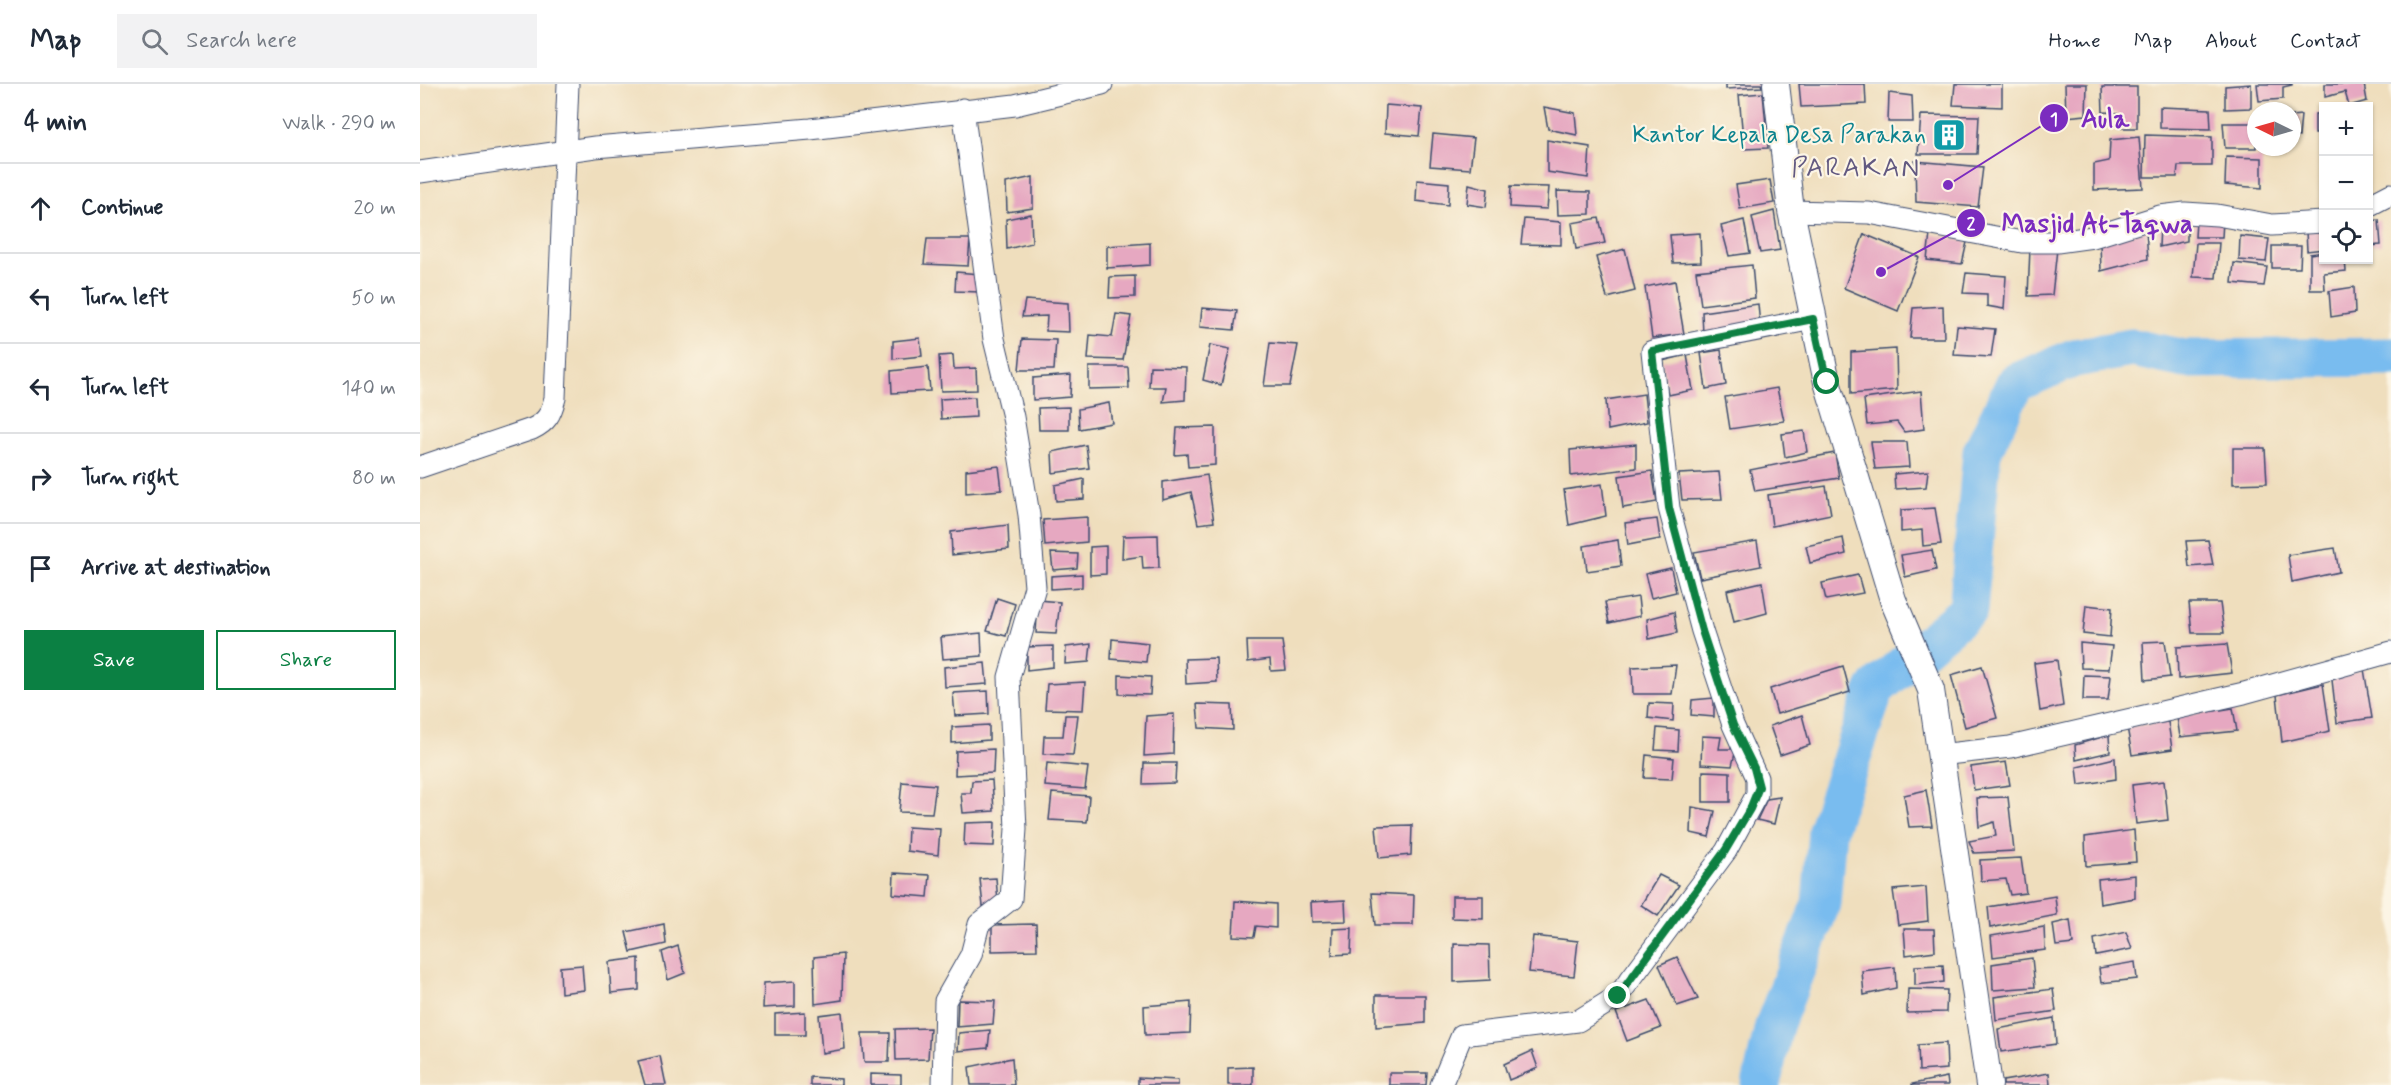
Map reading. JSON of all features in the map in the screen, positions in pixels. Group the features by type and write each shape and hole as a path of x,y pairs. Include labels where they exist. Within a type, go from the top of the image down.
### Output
{"street":[{"path":"420,467 532,429 544,423 552,411 555,398 568,84"},
{"path":"420,172 565,151 810,129 963,109 1015,105 1102,84"},
{"path":"1776,84 1791,211 1827,382 1886,581 1931,690 1989,1085"},
{"path":"943,1085 945,1001 971,955 979,924 1011,899 1016,829 1009,677 1035,587 1029,515 1012,417 994,339 963,109"},
{"path":"2373,203 2391,194"},
{"path":"1791,211 1869,213 2022,242 2057,242 2093,237 2160,216 2184,213 2217,215 2272,225 2319,222"},
{"path":"1441,1085 1462,1035 1578,1021 1618,996 1725,851 1750,809 1759,787 1757,778 1733,725 1702,631 1669,508 1652,351 1813,319"},
{"path":"1940,755 2031,742 2244,693 2391,652"}],"building":[{"path":"1726,84 1761,84 1762,87 1726,89"},
{"path":"1799,84 1865,84 1866,104 1801,107"},
{"path":"1955,84 2002,84 2002,107 1953,105"},
{"path":"2065,84 2087,84 2086,115 2066,117"},
{"path":"2251,84 2251,102 2247,102 2247,108 2225,109 2225,86"},
{"path":"2257,84 2292,85 2283,87 2283,99 2259,101"},
{"path":"2325,84 2364,84 2367,101 2348,102 2345,92 2325,97"},
{"path":"2102,87 2137,87 2137,128 2119,128 2118,113 2103,112"},
{"path":"1763,93 1768,148 1744,149 1739,95"},
{"path":"1889,93 1912,96 1913,122 1888,122"},
{"path":"1386,105 1422,108 1419,136 1385,133"},
{"path":"1544,107 1575,113 1577,135 1548,129"},
{"path":"2160,107 2210,109 2211,129 2160,128"},
{"path":"2315,114 2319,114 2319,134 2315,134"},
{"name":"Kantor Kepala Desa Parakan","path":"1921,115 1979,116 1977,154 1918,154"},
{"path":"2223,123 2247,123 2247,148 2225,148"},
{"path":"1433,134 1474,138 1470,169 1430,166"},
{"path":"2145,135 2212,137 2212,166 2178,166 2177,177 2144,177"},
{"path":"2139,137 2143,188 2094,190 2094,164 2109,161 2110,140"},
{"path":"1547,140 1590,147 1588,178 1547,172"},
{"path":"2226,157 2262,158 2262,188 2225,185"},
{"path":"1915,161 1983,167 1978,207 1916,202"},
{"path":"1033,177 1033,208 1007,212 1006,183"},
{"path":"1417,180 1449,183 1448,205 1416,201"},
{"path":"1770,180 1774,203 1740,209 1736,185"},
{"path":"1469,184 1488,189 1486,207 1467,204"},
{"path":"1511,186 1549,187 1547,209 1510,207"},
{"path":"1557,191 1590,192 1590,214 1558,215"},
{"path":"1774,211 1780,250 1760,253 1752,217"},
{"path":"1031,214 1032,243 1007,249 1006,219"},
{"path":"1599,218 1605,243 1576,249 1572,223"},
{"path":"2187,218 2187,241 2159,247 2160,225"},
{"path":"1524,219 1561,222 1561,245 1521,244"},
{"path":"1744,220 1750,253 1729,256 1721,226"},
{"path":"2379,220 2381,245 2373,246 2373,221"},
{"path":"2196,221 2223,221 2222,237 2195,237"},
{"path":"2146,230 2148,259 2101,271 2100,242"},
{"path":"2319,230 2319,250 2307,251 2306,231"},
{"path":"1700,233 1701,262 1673,263 1670,235"},
{"path":"1864,234 1919,257 1898,311 1844,288"},
{"path":"1930,234 1967,242 1962,264 1927,260"},
{"path":"2240,236 2269,239 2266,262 2239,260"},
{"path":"927,239 970,239 968,266 924,264"},
{"path":"1150,243 1150,265 1107,268 1107,246"},
{"path":"2196,243 2219,243 2216,278 2193,277"},
{"path":"2272,246 2301,246 2300,268 2272,268"},
{"path":"2030,248 2057,249 2052,295 2028,296"},
{"path":"1625,249 1635,291 1607,298 1596,257"},
{"path":"2319,253 2319,264 2345,264 2346,271 2324,273 2325,290 2310,290 2310,254"},
{"path":"2234,263 2267,267 2264,286 2232,283"},
{"path":"1752,265 1755,298 1701,305 1696,271"},
{"path":"956,272 980,274 979,292 955,291"},
{"path":"1966,273 2006,276 2004,309 1987,306 1987,294 1963,293"},
{"path":"1135,276 1135,297 1109,298 1110,277"},
{"path":"1675,281 1684,334 1652,338 1645,287"},
{"path":"2354,287 2355,313 2331,317 2329,291"},
{"path":"1025,300 1068,303 1069,332 1046,331 1047,316 1022,317"},
{"path":"1758,304 1760,326 1703,335 1702,312"},
{"path":"1943,306 1944,338 1910,338 1913,308"},
{"path":"1202,308 1237,311 1234,330 1200,327"},
{"path":"1116,314 1131,316 1123,360 1088,359 1090,335 1112,337"},
{"path":"1957,326 1995,329 1991,357 1954,355"},
{"path":"920,338 922,356 893,359 893,341"},
{"path":"1022,339 1056,340 1054,370 1019,370"},
{"path":"1270,343 1298,345 1290,386 1264,386"},
{"path":"1210,345 1230,349 1221,385 1203,380"},
{"path":"1896,349 1897,390 1851,394 1851,352"},
{"path":"1721,350 1726,385 1706,389 1701,353"},
{"path":"953,355 954,369 976,368 977,390 941,391 939,356"},
{"path":"1687,355 1693,390 1668,395 1662,361"},
{"path":"1150,366 1186,367 1185,400 1163,402 1166,387 1149,387"},
{"path":"928,367 930,391 892,393 891,371"},
{"path":"1089,367 1128,367 1129,388 1089,389"},
{"path":"1071,375 1070,397 1033,400 1033,378"},
{"path":"1777,388 1784,421 1730,429 1725,397"},
{"path":"1921,391 1924,429 1904,432 1897,422 1867,425 1864,399"},
{"path":"1644,394 1647,422 1608,430 1606,400"},
{"path":"975,397 976,417 941,419 940,399"},
{"path":"1109,403 1112,423 1079,429 1078,409"},
{"path":"1069,407 1069,430 1039,430 1038,408"},
{"path":"1215,427 1215,465 1188,467 1187,454 1175,455 1177,428"},
{"path":"1804,431 1807,452 1785,457 1782,434"},
{"path":"1871,442 1907,442 1909,467 1875,469"},
{"path":"1636,444 1636,468 1571,476 1570,450"},
{"path":"1086,445 1089,468 1053,473 1052,452"},
{"path":"2233,448 2265,448 2267,483 2233,484"},
{"path":"1835,453 1839,478 1755,491 1750,470"},
{"path":"999,466 1002,490 966,493 966,470"},
{"path":"1652,471 1657,502 1623,508 1619,476"},
{"path":"1928,471 1926,487 1895,489 1894,474"},
{"path":"1719,472 1722,499 1682,500 1679,474"},
{"path":"1207,475 1214,522 1198,524 1191,492 1163,500 1163,482"},
{"path":"1084,479 1084,499 1056,501 1055,485"},
{"path":"1602,484 1606,516 1569,525 1564,490"},
{"path":"1826,486 1831,514 1772,526 1768,495"},
{"path":"1935,508 1941,544 1923,546 1922,530 1901,532 1901,510"},
{"path":"1087,517 1087,542 1045,546 1043,520"},
{"path":"1657,519 1660,539 1628,545 1625,523"},
{"path":"1008,525 1009,549 952,555 951,532"},
{"path":"1158,535 1159,568 1143,569 1142,556 1122,559 1123,536"},
{"path":"1843,538 1846,554 1810,563 1806,546"},
{"path":"1618,540 1621,566 1587,571 1584,546"},
{"path":"2208,540 2213,565 2189,567 2186,541"},
{"path":"1757,541 1761,566 1700,578 1694,552"},
{"path":"1106,546 1106,574 1090,575 1090,547"},
{"path":"2335,548 2339,572 2292,582 2288,555"},
{"path":"1932,550 1936,570 1905,577 1901,555"},
{"path":"1051,553 1078,554 1077,568 1053,570"},
{"path":"1671,568 1676,592 1651,598 1645,574"},
{"path":"1082,574 1082,587 1051,589 1051,576"},
{"path":"1858,575 1863,593 1826,600 1822,583"},
{"path":"1762,582 1767,613 1734,622 1727,590"},
{"path":"1638,597 1640,616 1609,623 1605,602"},
{"path":"997,598 1015,604 1006,636 987,631"},
{"path":"1038,600 1060,602 1056,634 1036,633"},
{"path":"2189,603 2220,603 2224,633 2192,633"},
{"path":"2086,605 2112,608 2110,637 2083,634"},
{"path":"1674,612 1677,633 1649,639 1647,619"},
{"path":"981,633 982,656 943,659 941,637"},
{"path":"1112,639 1148,643 1146,662 1111,659"},
{"path":"1247,641 1282,641 1286,670 1271,671 1270,659 1248,662"},
{"path":"2165,641 2170,677 2145,680 2143,642"},
{"path":"2080,643 2112,646 2109,669 2081,668"},
{"path":"1091,644 1089,662 1065,664 1066,647"},
{"path":"2227,644 2232,673 2178,679 2177,647"},
{"path":"1053,646 1053,667 1027,670 1027,647"},
{"path":"1216,658 1217,682 1186,684 1185,659"},
{"path":"2057,660 2063,706 2040,711 2034,663"},
{"path":"985,663 987,684 945,687 944,667"},
{"path":"1676,665 1672,694 1633,694 1632,667"},
{"path":"1843,666 1850,692 1777,714 1770,689"},
{"path":"1982,666 1997,718 1965,727 1951,675"},
{"path":"2364,669 2372,718 2337,723 2332,680"},
{"path":"1119,675 1151,677 1150,695 1119,694"},
{"path":"2084,675 2111,676 2108,700 2083,700"},
{"path":"1085,682 1083,710 1045,709 1047,684"},
{"path":"2323,684 2330,731 2282,742 2277,695"},
{"path":"988,691 989,714 955,716 953,693"},
{"path":"1714,698 1714,717 1691,715 1692,700"},
{"path":"1649,703 1674,704 1673,721 1648,718"},
{"path":"1197,704 1232,705 1233,730 1199,728"},
{"path":"2233,708 2237,731 2180,737 2177,717"},
{"path":"1174,714 1173,754 1144,756 1146,716"},
{"path":"1065,715 1078,715 1073,755 1043,754 1044,736 1063,736"},
{"path":"1802,715 1810,745 1780,755 1770,726"},
{"path":"2168,722 2172,749 2132,755 2127,727"},
{"path":"989,725 989,740 952,743 952,727"},
{"path":"1657,728 1679,730 1678,751 1655,750"},
{"path":"2109,735 2110,752 2076,760 2075,745"},
{"path":"1702,736 1721,737 1719,749 1736,749 1732,766 1701,764"},
{"path":"994,749 993,773 955,775 956,751"},
{"path":"1646,755 1674,758 1672,779 1644,778"},
{"path":"2115,758 2116,779 2079,785 2077,767"},
{"path":"2006,762 2010,785 1974,790 1971,767"},
{"path":"1047,763 1088,767 1085,789 1045,786"},
{"path":"1144,763 1176,763 1175,783 1143,784"},
{"path":"1703,771 1730,772 1730,802 1703,802"},
{"path":"992,780 994,811 963,813 961,793 971,793 972,781"},
{"path":"2164,781 2168,820 2136,824 2132,785"},
{"path":"902,782 936,785 932,813 899,812"},
{"path":"1926,790 1932,826 1909,827 1904,795"},
{"path":"1052,793 1089,796 1087,822 1049,820"},
{"path":"1780,797 1774,824 1757,820 1767,799"},
{"path":"2008,797 2014,851 1974,853 1969,841 1996,836 1994,822 1979,827 1977,798"},
{"path":"1692,807 1715,811 1709,837 1691,833"},
{"path":"995,822 994,846 964,845 965,823"},
{"path":"1412,825 1411,855 1379,858 1376,826"},
{"path":"908,827 940,829 938,855 907,851"},
{"path":"2134,830 2136,862 2086,866 2085,837"},
{"path":"2021,858 2026,893 2010,895 2006,879 1981,881 1980,860"},
{"path":"894,873 930,875 928,897 893,894"},
{"path":"1659,875 1679,885 1658,916 1641,905"},
{"path":"2135,875 2135,898 2100,904 2098,879"},
{"path":"996,878 998,902 983,906 980,879"},
{"path":"1926,887 1928,921 1898,925 1893,890"},
{"path":"1372,893 1414,895 1413,925 1375,925"},
{"path":"1452,896 1483,896 1483,919 1452,918"},
{"path":"2055,896 2057,915 1990,928 1988,907"},
{"path":"1345,900 1346,921 1312,922 1311,902"},
{"path":"1235,901 1276,904 1276,928 1256,926 1254,937 1233,936"},
{"path":"2070,920 2073,944 2056,946 2053,924"},
{"path":"664,924 666,944 631,952 626,932"},
{"path":"1036,924 1037,950 992,951 992,925"},
{"path":"2044,927 2045,950 1993,957 1991,936"},
{"path":"1352,928 1351,954 1332,955 1333,929"},
{"path":"1904,929 1934,929 1935,951 1906,955"},
{"path":"2126,932 2132,949 2096,956 2094,939"},
{"path":"1533,936 1578,941 1574,976 1529,972"},
{"path":"1454,944 1489,945 1490,980 1454,982"},
{"path":"678,946 685,973 668,980 662,952"},
{"path":"843,954 842,1000 815,1004 814,957"},
{"path":"1677,957 1698,999 1677,1006 1659,965"},
{"path":"639,958 639,990 611,993 609,962"},
{"path":"2032,958 2035,987 1993,990 1992,964"},
{"path":"2135,962 2137,979 2101,983 2099,968"},
{"path":"582,965 584,990 561,993 560,967"},
{"path":"1943,965 1944,982 1915,985 1915,966"},
{"path":"1895,967 1896,988 1864,995 1862,971"},
{"path":"795,981 795,1006 763,1008 764,983"},
{"path":"1908,989 1947,990 1946,1012 1907,1013"},
{"path":"2053,989 2056,1011 1996,1020 1994,997"},
{"path":"1376,995 1425,995 1425,1023 1376,1027"},
{"path":"958,1000 995,1001 993,1024 957,1027"},
{"path":"1649,1000 1661,1028 1627,1041 1616,1012"},
{"path":"1191,1002 1190,1033 1145,1035 1144,1006"},
{"path":"805,1012 805,1035 775,1035 775,1014"},
{"path":"842,1012 845,1049 822,1053 819,1015"},
{"path":"2054,1018 2056,1044 2001,1052 1998,1029"},
{"path":"930,1028 928,1059 896,1060 895,1029"},
{"path":"990,1030 988,1048 958,1051 959,1033"},
{"path":"862,1033 890,1033 889,1062 864,1062"},
{"path":"1946,1043 1947,1069 1919,1071 1918,1045"},
{"path":"1532,1051 1538,1068 1509,1080 1504,1064"},
{"path":"660,1056 666,1085 645,1085 638,1061"},
{"path":"1012,1058 1014,1085 971,1085 969,1067"},
{"path":"1253,1067 1253,1085 1228,1085 1228,1068"},
{"path":"1389,1073 1427,1073 1426,1085 1389,1085"},
{"path":"2049,1073 2050,1085 2003,1085 2003,1081"},
{"path":"871,1074 901,1075 901,1085 871,1085"},
{"path":"810,1077 841,1079 841,1085 810,1085"},
{"path":"1947,1077 1948,1085 1912,1085 1912,1084"},
{"path":"1138,1078 1178,1080 1178,1085 1138,1085"}],"waterway":[{"path":"1761,1085 1774,1026 1821,904 1827,831 1875,689 1968,610 1982,452 2015,383 2074,358 2132,348 2185,359 2391,357"}],"place":[{"name":"Kantor Kepala Desa Parakan","path":"1949,135"},
{"name":"Aula","path":"1948,185"},
{"name":"Masjid At-Taqwa","path":"1881,272"}],"district":[{"name":"PARAKAN","path":"1856,168"}],"route":[{"path":"1618,996 1650,957 1725,851 1750,809 1759,787 1754,768 1733,725 1702,631 1669,508 1662,426 1653,376 1652,351 1813,319 1827,382"}]}
